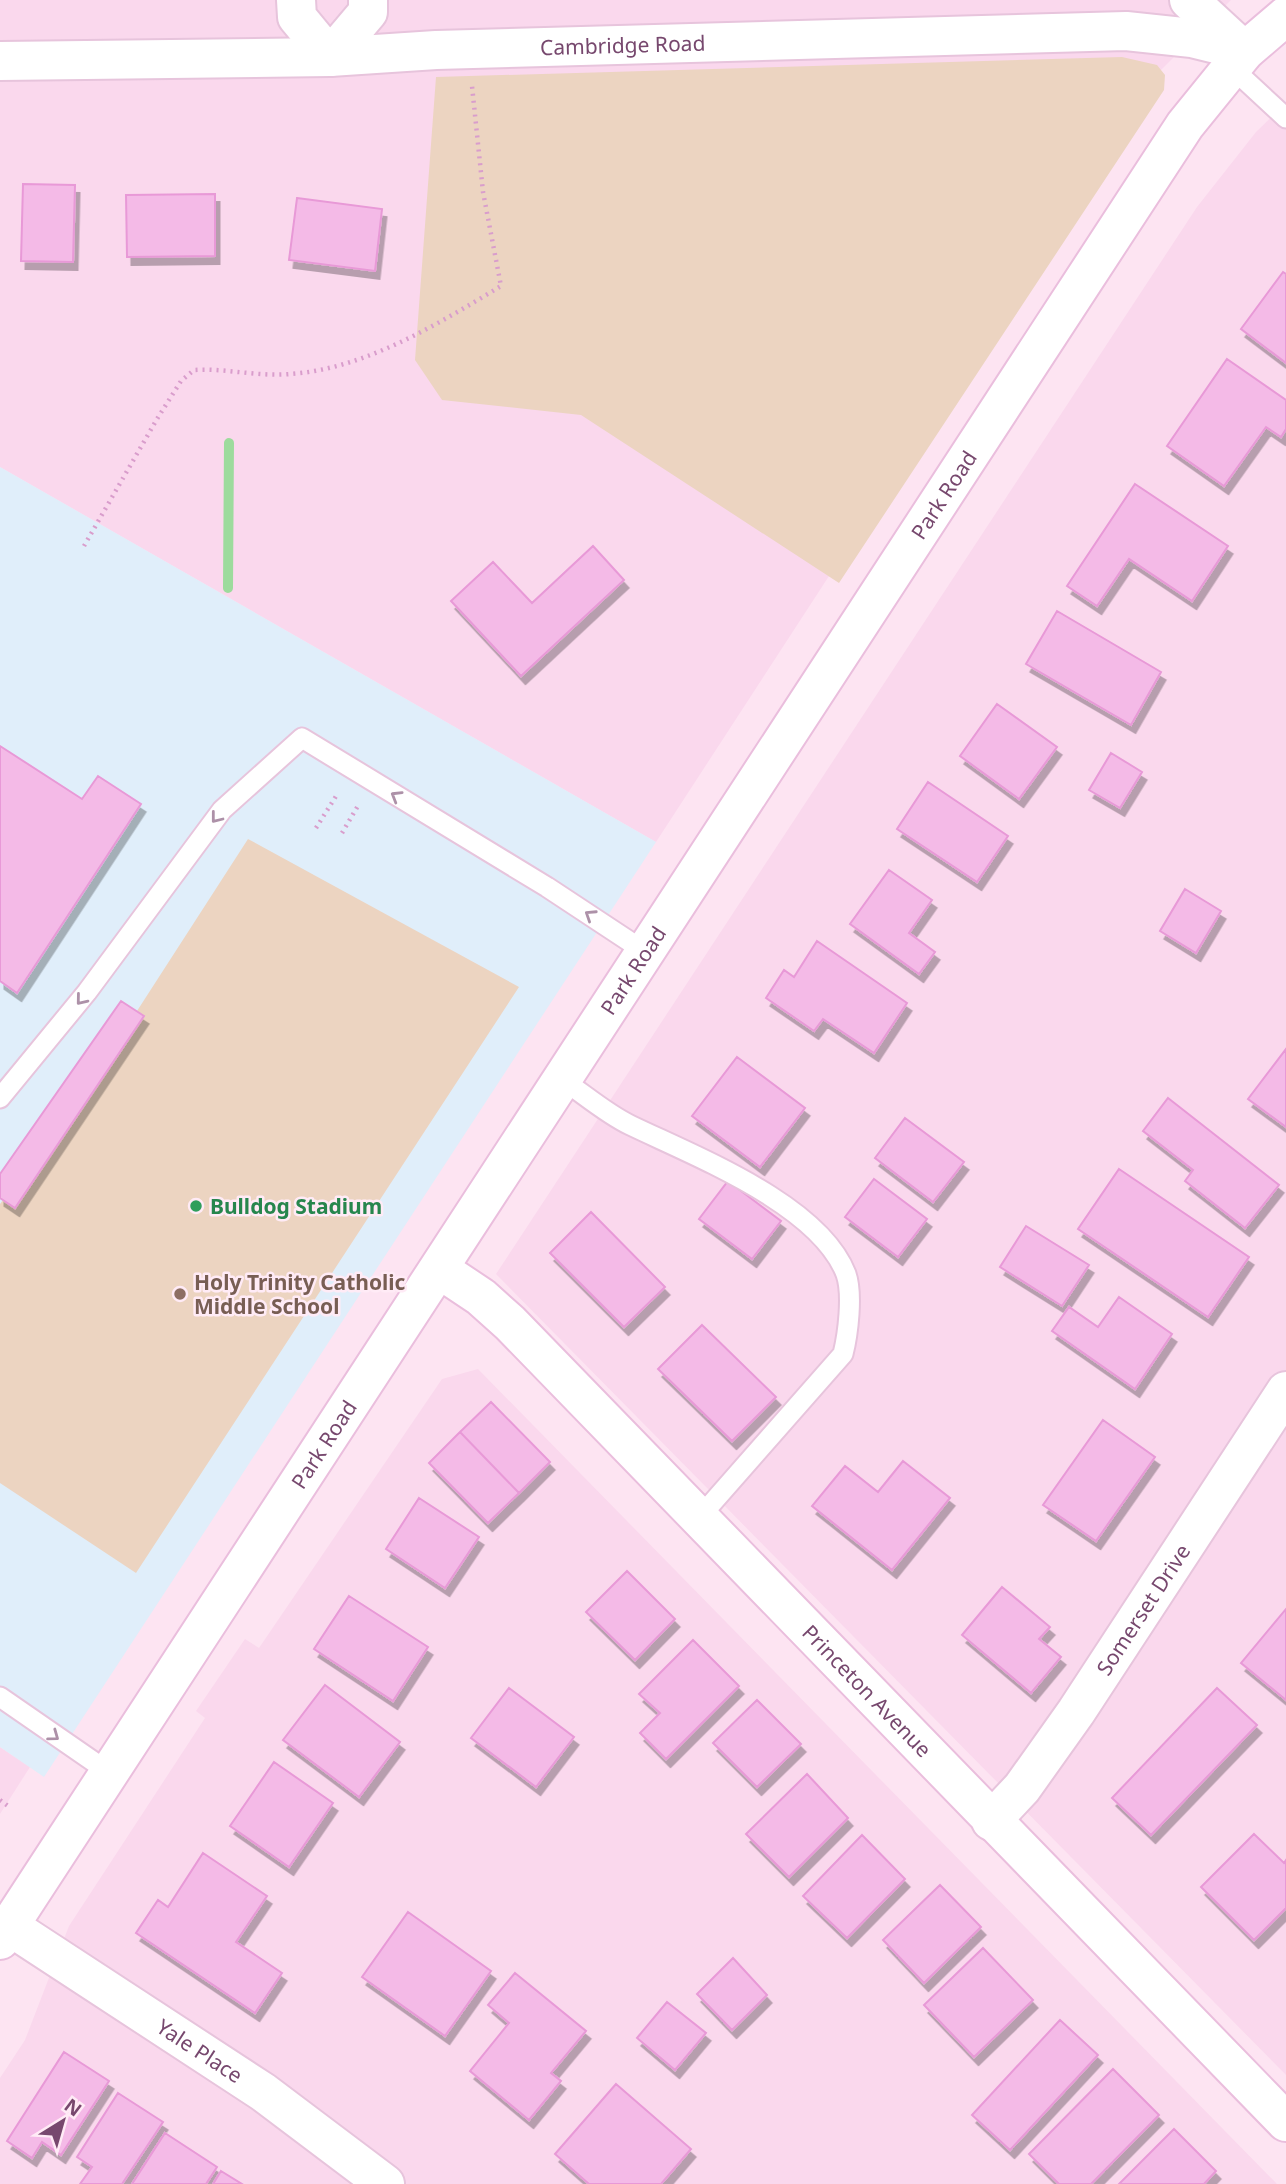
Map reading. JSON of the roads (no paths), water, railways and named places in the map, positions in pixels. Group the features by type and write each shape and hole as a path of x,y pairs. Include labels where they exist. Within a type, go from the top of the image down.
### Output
{"street":[{"path":"296,0 296,17 330,57 368,12 368,0"},
{"path":"1189,0 1238,59"},
{"name":"Park Road","path":"4,1933 647,953 1178,136 1238,59 1286,16"},
{"name":"Cambridge Road","path":"0,61 330,57 468,49 1126,31 1192,38 1238,59"},
{"name":"Princeton Avenue","path":"439,1269 476,1293 510,1323 1286,2122"},
{"name":"Somerset Drive","path":"991,1821 1022,1788 1076,1712 1286,1391"},
{"name":"Yale Place","path":"4,1933 240,2077 321,2133 384,2184"}],"lane":[{"path":"1238,59 1286,118"},
{"path":"0,1098 87,992 222,810 302,738 547,887 647,953"},
{"path":"564,1080 626,1124 724,1167 820,1232 846,1275 849,1333 843,1354 698,1519"},
{"path":"0,1697 110,1773"}],"waterway":[{"path":"228,588 229,443"}],"place":[{"name":"Bulldog Stadium","path":"196,1206"},
{"name":"Holy Trinity Catholic Middle School","path":"180,1294"}]}
